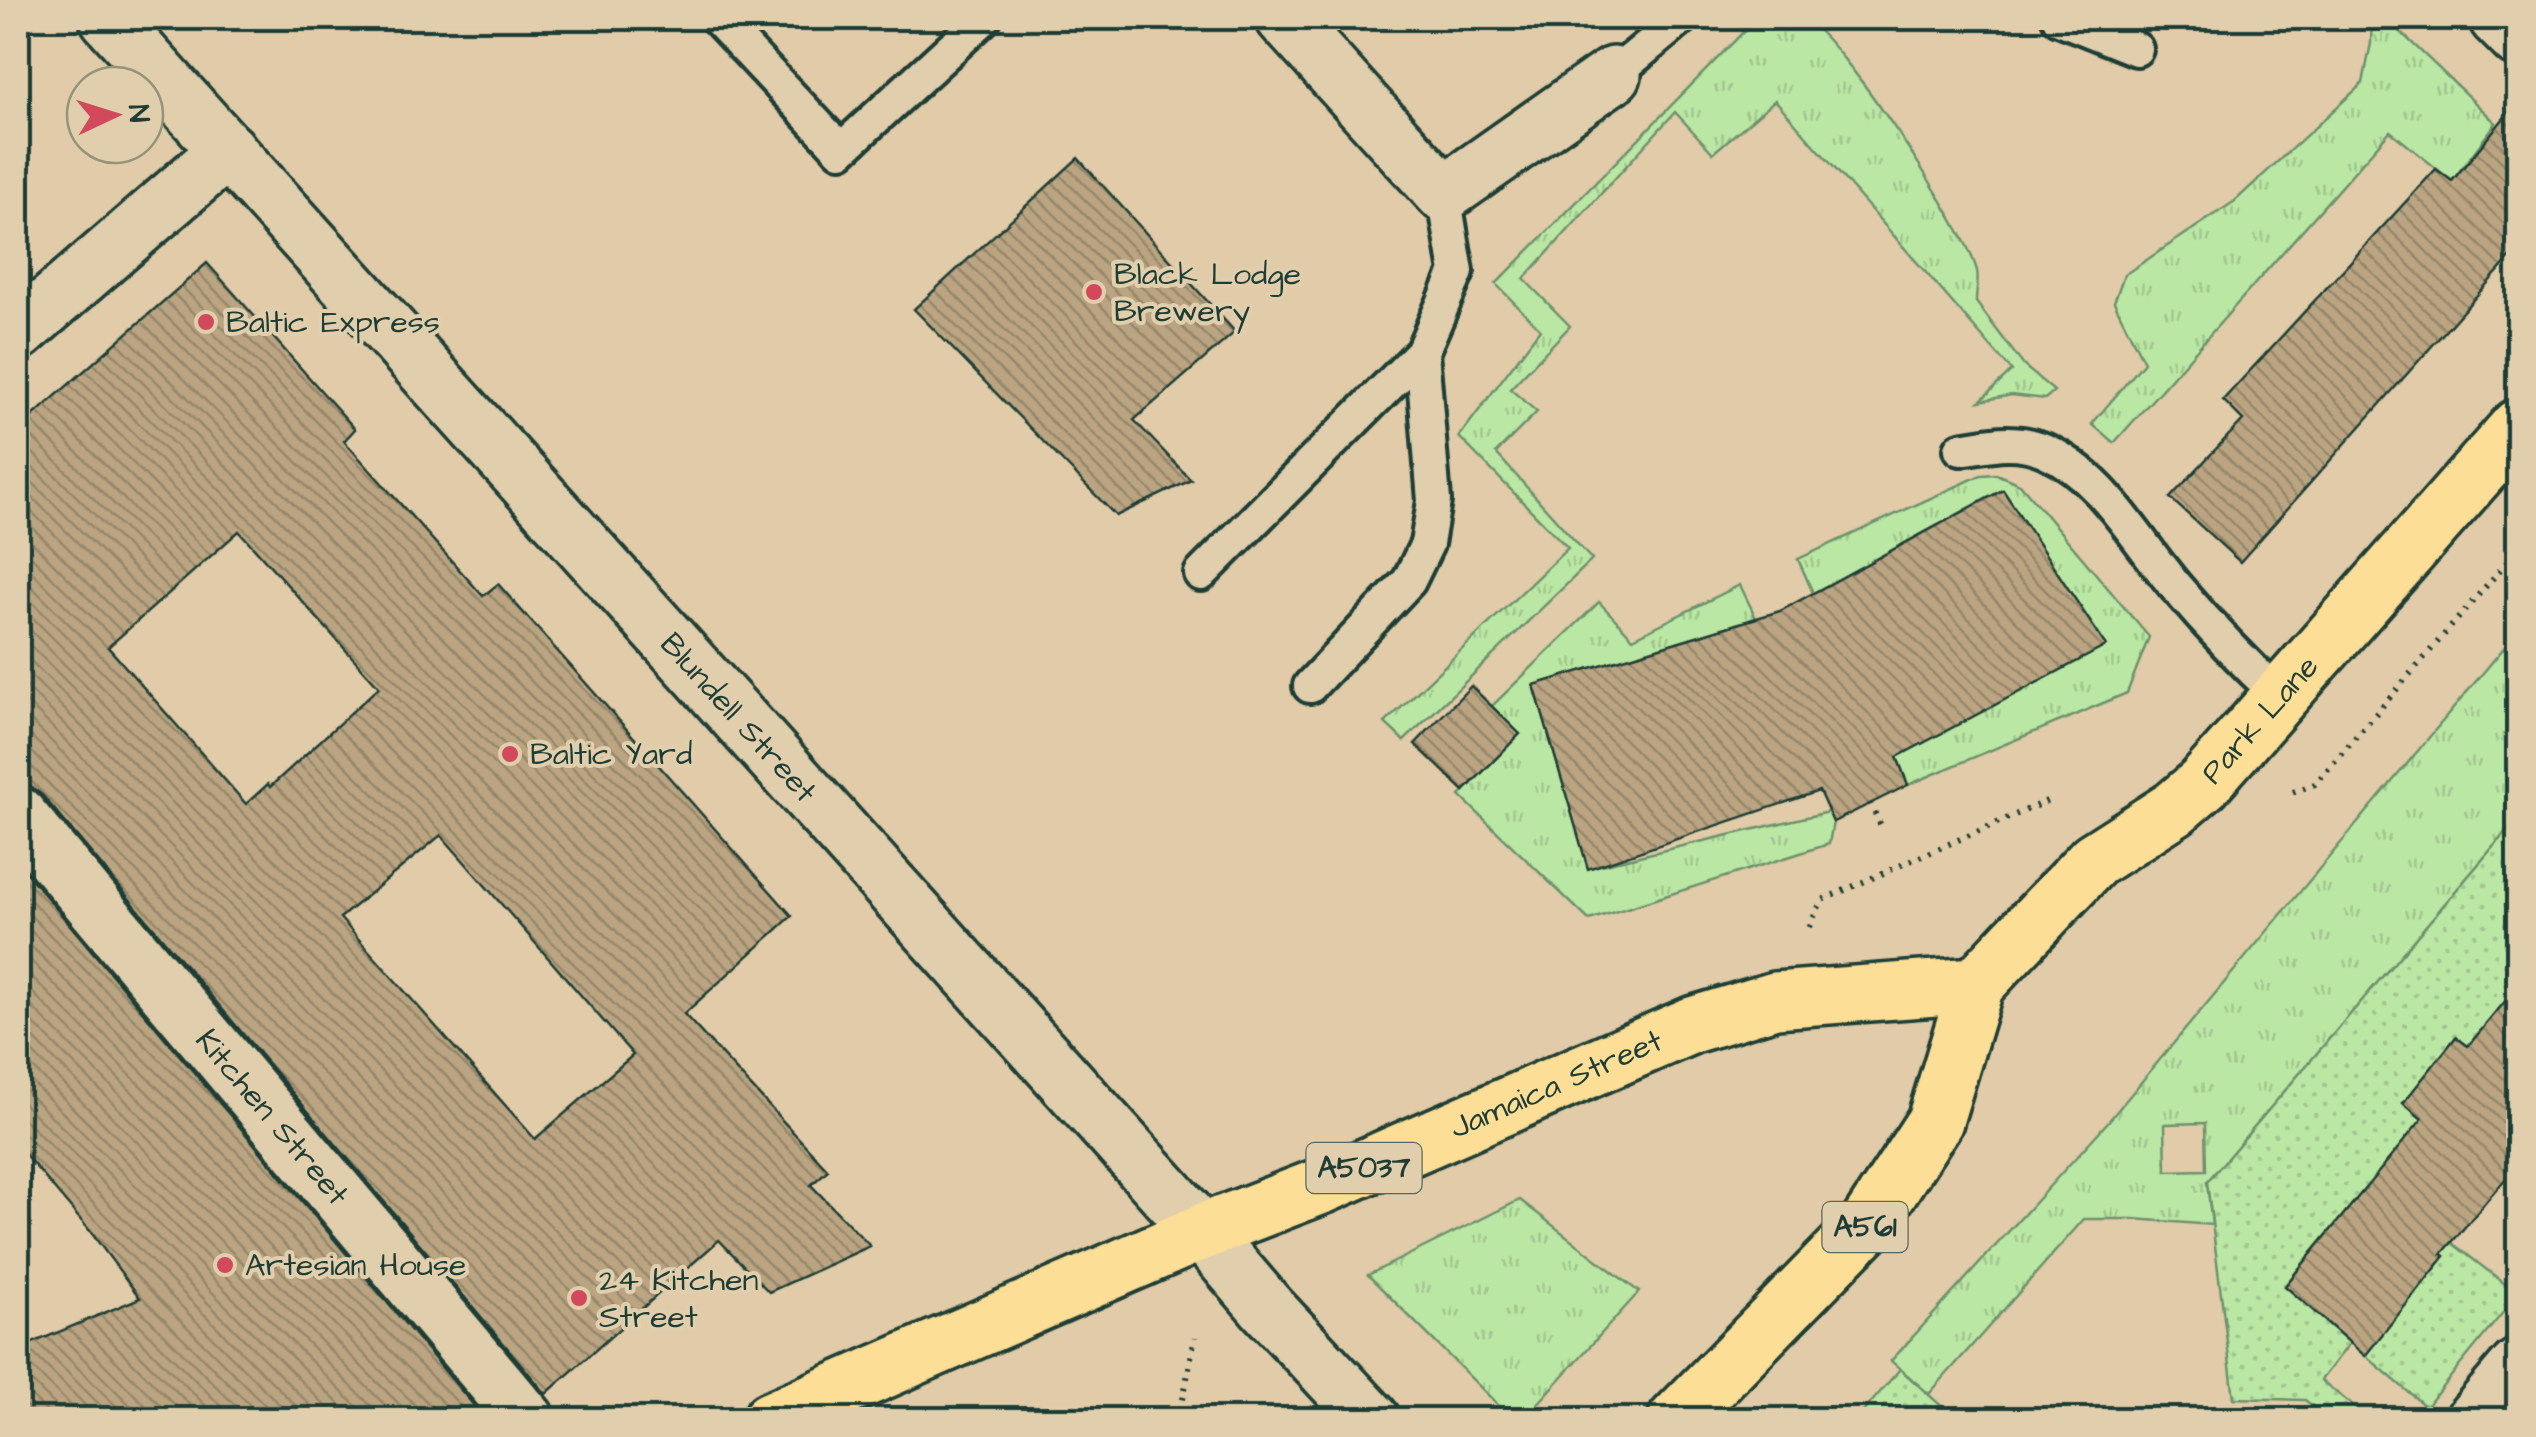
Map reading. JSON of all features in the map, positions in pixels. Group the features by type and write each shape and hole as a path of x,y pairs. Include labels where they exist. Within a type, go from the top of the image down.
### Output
{"main road":[{"name":"Park Lane","path":"1976,985 2094,860 2189,796 2282,698 2518,427"},
{"name":"Jamaica Street","path":"770,1420 1202,1232 1324,1186 1692,1025 1774,1000 1976,985"},
{"name":"A561","path":"1676,1420 1868,1224 1935,1121 1976,985"}],"street":[{"name":"Blundell Street","path":"108,18 1372,1420"},
{"path":"1284,18 1444,194 1613,74"},
{"path":"2498,18 2518,39"},
{"path":"18,332 228,150"},
{"name":"Kitchen Street","path":"18,815 527,1420"},
{"path":"2474,1420 2518,1367"}],"lane":[{"path":"717,18 841,150 984,18"},
{"path":"1613,74 1682,18"},
{"path":"2059,18 2136,48"},
{"path":"1201,574 1422,352 1457,272 1444,194"},
{"path":"1310,686 1409,581 1427,544 1434,501 1422,352"},
{"path":"1962,450 2006,440 2042,450 2082,471 2187,600 2282,698"}],"path":[{"path":"1774,1000 1822,900 2054,798"},
{"path":"1870,803 1883,830"},
{"path":"1179,1420 1196,1336"}],"green space":[{"path":"1757,18 1803,18 1821,33 1872,95 1951,216 1968,249 1977,271 1976,302 2024,366 2054,391 2045,399 2012,395 1980,401 2012,371 1775,100 1713,153 1675,112 1524,279 1570,326 1510,389 1537,412 1496,453 1592,560 1404,741 1385,723 1568,548 1459,437 1540,329 1496,284"},
{"path":"2372,18 2386,18 2496,123 2452,181 2390,131 2114,443 2092,424 2144,362 2114,302 2124,275 2235,201 2363,83"},
{"path":"1996,474 2020,484 2149,637 2127,693 1908,785 1897,757 2106,645 2002,490 1813,593 1798,559 1981,475"},
{"path":"1740,585 1756,618 1534,685 1588,868 1828,812 1833,822 1829,844 1589,920 1460,796 1519,734 1492,706 1599,602 1633,638"},
{"path":"2518,631 2518,818 2207,1182 2212,1225 2084,1219 1929,1394 1891,1361 2107,1123","holes":["2205,1123 2206,1170 2166,1171 2165,1124"]},
{"path":"2518,818 2518,986 2468,1046 2456,1037 2404,1103 2456,1148 2443,1236 2518,1294 2426,1407 2365,1355 2445,1256 2364,1190 2285,1285 2350,1343 2321,1380 2369,1419 2329,1419 2305,1400 2234,1398 2207,1182"},
{"path":"1520,1200 1639,1292 1524,1419 1513,1420 1368,1275"},
{"path":"1900,1369 1956,1419 1857,1419"}],"building":[{"path":"2518,101 2518,249 2240,562 2170,498 2243,420 2223,400 2436,169 2452,181"},
{"path":"1078,158 1235,332 1134,420 1191,480 1116,516 914,309"},
{"name":"Baltic Yard","path":"207,263 355,429 344,441 483,596 498,584 792,916 684,1014 828,1170 811,1185 870,1246 769,1292 719,1240 546,1394 42,795 30,786 18,785 18,429","holes":["239,531 379,687 270,787 268,784 246,804 108,647","441,835 633,1055 535,1139 340,918"]},
{"path":"2003,490 2106,646 1897,757 1908,785 1833,822 1819,791 1588,869 1534,685 1780,611"},
{"path":"1471,686 1520,734 1464,791 1415,744"},
{"name":"Artesian House","path":"18,863 486,1420 18,1420 18,1349 140,1298 18,1146"},
{"path":"2518,986 2518,1164 2442,1254 2445,1256 2365,1356 2285,1286 2422,1119 2403,1103 2456,1037 2468,1046"}],"place":[{"name":"Black Lodge Brewery","path":"1094,292"},
{"name":"Baltic Express","path":"206,322"},
{"name":"Baltic Yard","path":"510,754"},
{"name":"Artesian House","path":"225,1265"},
{"name":"24 Kitchen Street","path":"579,1298"}]}
